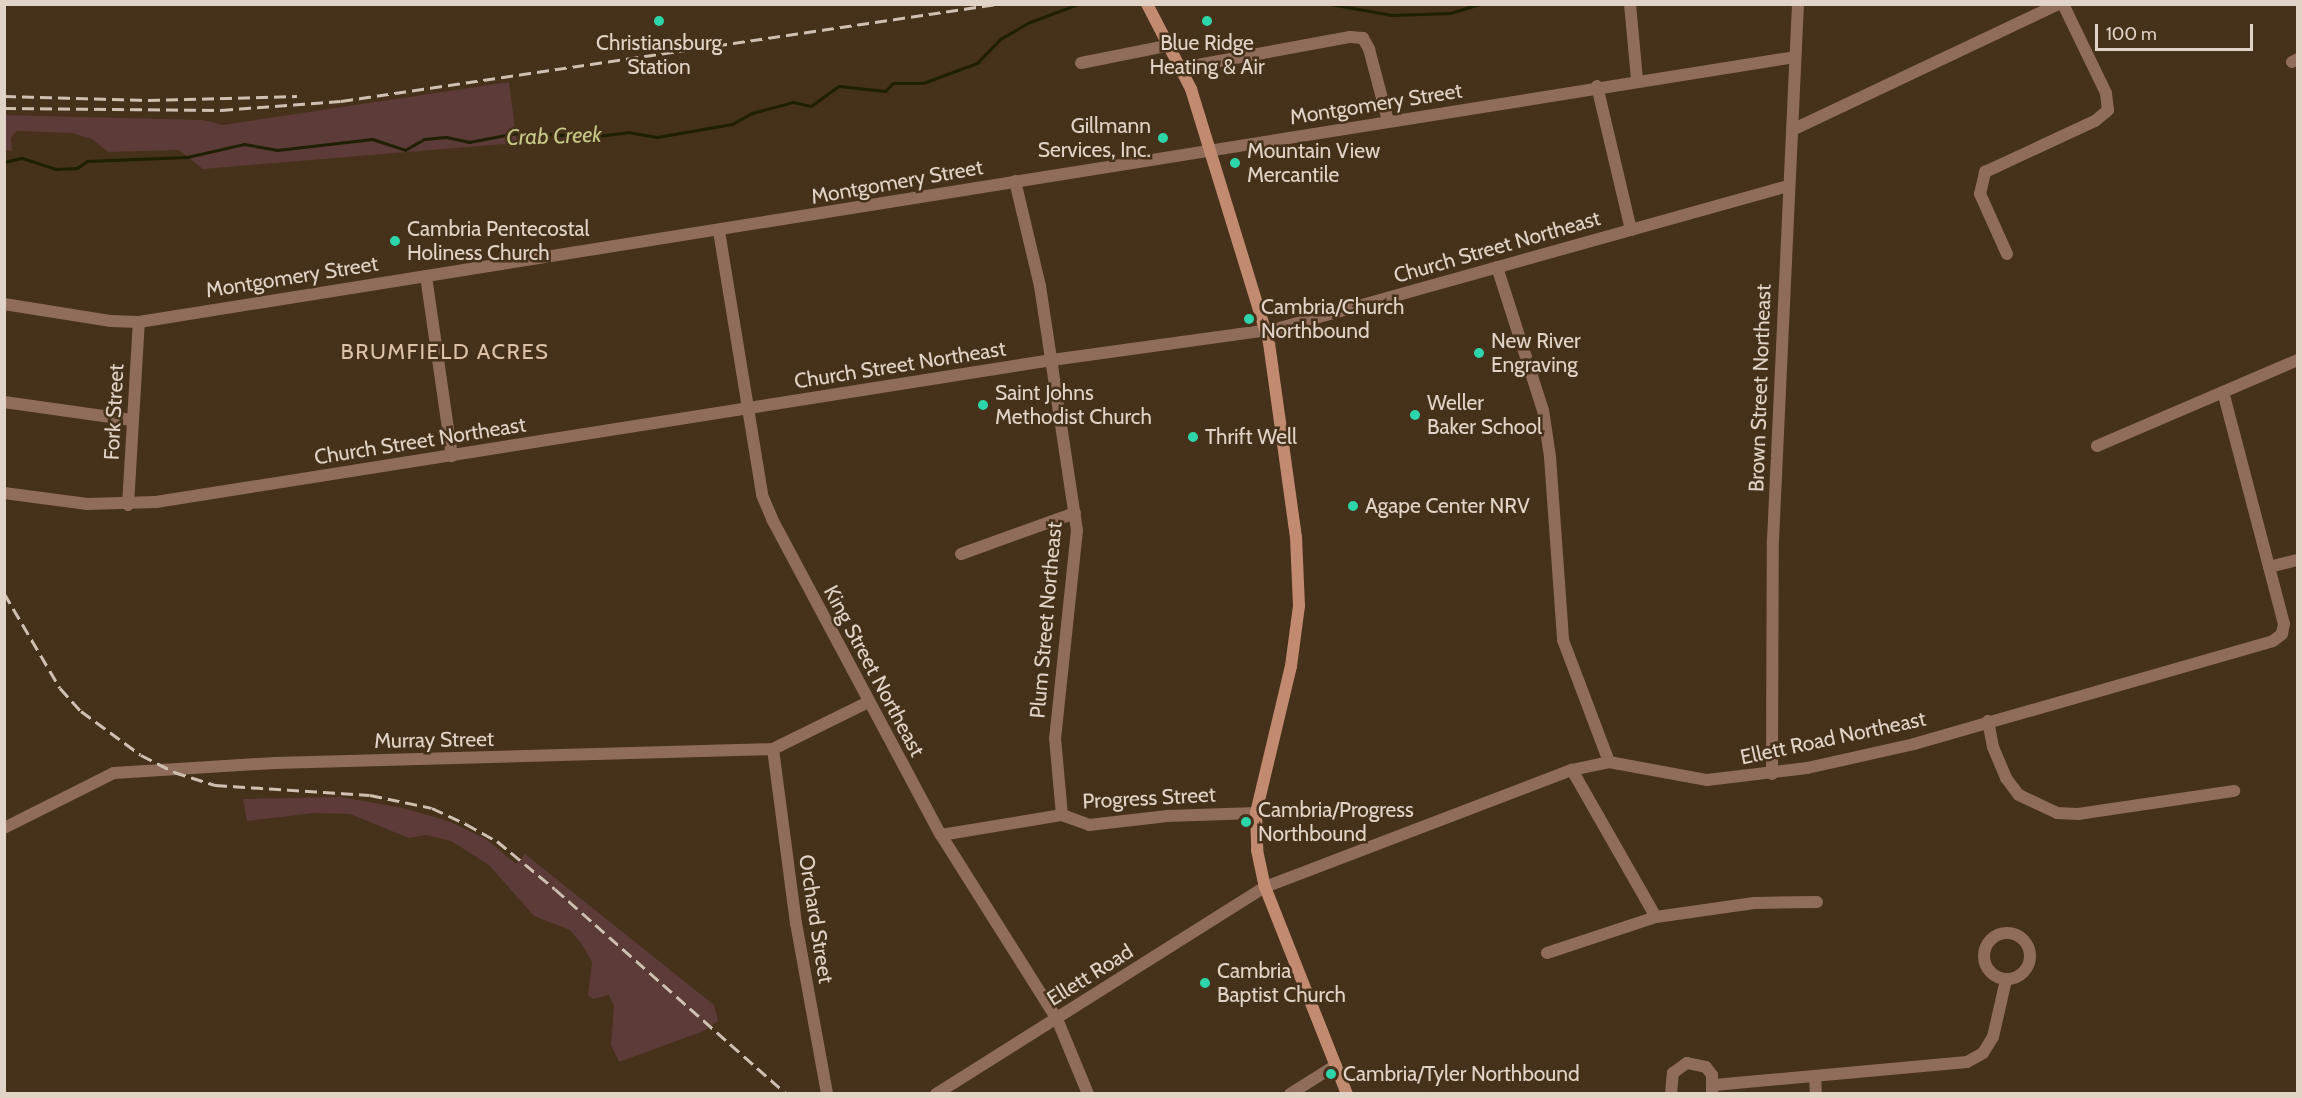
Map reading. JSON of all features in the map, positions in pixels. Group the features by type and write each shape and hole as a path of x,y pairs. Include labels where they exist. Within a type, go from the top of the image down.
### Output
{"main road":[{"path":"1147,4 1181,68 1211,149 1266,330 1296,537 1299,621 1256,813 1257,850 1265,887 1347,1094"}],"street":[{"path":"1630,4 1637,80"},
{"name":"Brown Street Northeast","path":"1772,774 1773,540 1798,4"},
{"path":"1792,130 2061,4 2106,93 2108,110 2095,121 1985,172 1980,194 2007,254"},
{"path":"1181,68 1350,37 1363,38 1370,49 1388,121"},
{"path":"1081,63 1170,45"},
{"name":"Montgomery Street","path":"4,304 110,321 139,322 719,231 1597,86 1795,57"},
{"path":"1597,86 1630,230"},
{"name":"Plum Street Northeast","path":"1015,182 1052,360 1076,513 1076,548 1055,738 1062,815"},
{"name":"Church Street Northeast","path":"4,493 87,504 128,505 452,456 1052,360 1266,330 1788,186"},
{"name":"King Street Northeast","path":"719,231 762,495 868,702 941,836 1057,1019 1088,1094"},
{"path":"1497,267 1542,410 1550,457 1563,640 1610,762"},
{"path":"426,276 452,456"},
{"name":"Fork Street","path":"128,505 139,322"},
{"path":"2097,446 2298,360"},
{"name":"Ellett Road Northeast","path":"1265,887 1572,770 1610,762 1707,780 1772,774 1914,744 2273,641 2282,634 2284,624 2223,392"},
{"path":"4,402 132,420"},
{"path":"961,554 1076,513"},
{"path":"2269,567 2298,560"},
{"name":"Murray Street","path":"4,828 114,772 274,763 773,749 868,702"},
{"path":"1988,721 1993,747 2006,778 2019,795 2057,813 2078,814 2234,791"},
{"name":"Orchard Street","path":"773,749 796,923 827,1094"},
{"path":"1572,770 1656,917"},
{"name":"Progress Street","path":"941,836 1062,815 1089,825 1167,816 1256,813"},
{"name":"Ellett Road","path":"936,1094 1265,887"},
{"path":"1547,953 1656,917 1754,903 1817,902"},
{"path":"1671,1094 1673,1072 1687,1063 1706,1068 1713,1089 1815,1076 1967,1062 1983,1053 1993,1037 2006,980"},
{"path":"1290,1094 1336,1065"},
{"path":"1815,1076 1816,1094"}],"shaded area":[{"path":"509,82 517,143 203,169 179,150 108,152 92,139 72,133 17,131 11,138 12,151 5,150 5,115 203,120 223,125"},
{"path":"341,797 403,808 448,821 486,839 516,864 525,854 714,1005 718,1021 704,1031 619,1062 611,1045 614,1006 609,995 593,999 588,995 592,962 583,946 570,930 534,916 489,865 451,841 426,835 409,838 350,814 314,813 247,821 243,799"}],"waterway":[{"name":"Crab Creek","path":"4,162 22,158 56,169 77,168 87,161 187,157 244,144 277,150 372,139 405,150 424,139 446,137 469,142 522,132 589,137 628,132 657,137 732,124 752,113 793,102 811,106 839,86 885,91 893,83 923,83 977,63 1000,39 1030,22 1078,4"},
{"name":"Crab Creek","path":"1330,4 1392,15 1450,13 1479,4"}],"railway":[{"path":"4,108 221,110 341,101 997,4"},
{"path":"4,96 148,100 297,96"},
{"path":"4,593 60,688 81,711 141,755 174,772 215,785 370,795 432,808 466,824 497,841 555,889 787,1094"}],"place":[{"name":"Christiansburg Station","path":"659,21"},
{"name":"Blue Ridge Heating & Air","path":"1207,21"},
{"name":"Gillmann Services, Inc.","path":"1163,138"},
{"name":"Mountain View Mercantile","path":"1235,163"},
{"name":"Cambria Pentecostal Holiness Church","path":"395,241"},
{"name":"Cambria/Church Northbound","path":"1249,319"},
{"name":"New River Engraving","path":"1479,353"},
{"name":"Saint Johns Methodist Church","path":"983,405"},
{"name":"Weller Baker School","path":"1415,415"},
{"name":"Thrift Well","path":"1193,437"},
{"name":"Agape Center NRV","path":"1353,506"},
{"name":"Cambria/Progress Northbound","path":"1246,822"},
{"name":"Cambria Baptist Church","path":"1205,983"},
{"name":"Cambria/Tyler Northbound","path":"1331,1074"}],"district":[{"name":"BRUMFIELD ACRES","path":"445,352"}]}
